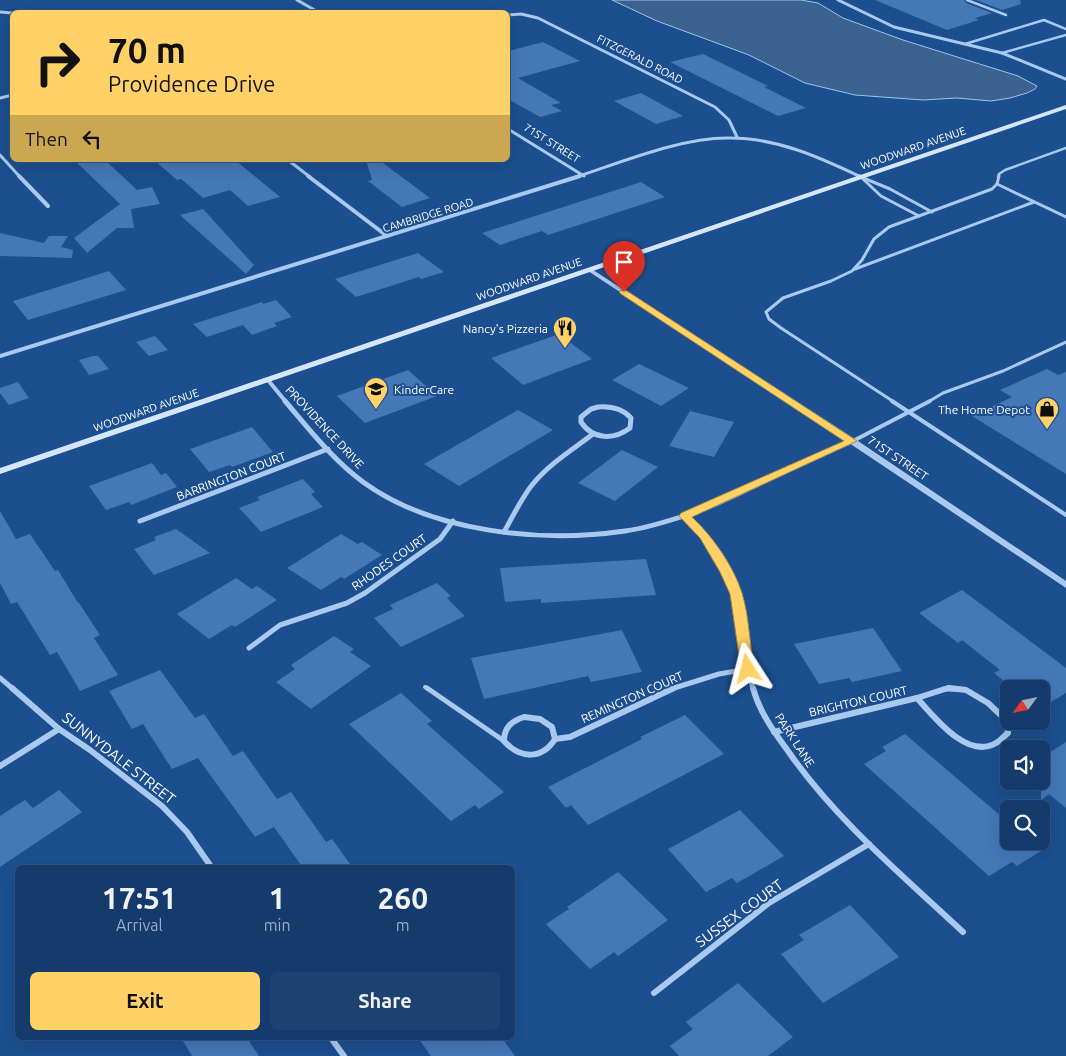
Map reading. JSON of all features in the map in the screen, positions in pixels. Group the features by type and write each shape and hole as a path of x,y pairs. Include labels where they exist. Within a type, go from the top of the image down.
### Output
{"main road":[{"name":"WOODWARD AVENUE","path":"0,471 1066,107"}],"street":[{"path":"297,0 314,10"},
{"path":"838,0 894,26 1002,53 1066,79"},
{"name":"FITZGERALD ROAD","path":"510,16 520,14 538,18 715,107 725,114 737,137"},
{"name":"71ST STREET","path":"510,130 584,176"},
{"name":"CAMBRIDGE ROAD","path":"0,356 584,176 681,144 737,137 804,150 861,177"},
{"path":"0,154 48,206"},
{"path":"291,162 387,236"},
{"name":"71ST STREET","path":"590,270 852,441 1066,585"},
{"name":"PROVIDENCE DRIVE","path":"268,380 328,449 349,470 381,493 408,506 453,522 504,532 573,535 625,531 685,516 852,441"},
{"path":"504,532 516,508 537,479 550,466 594,434 610,436 626,432 632,423 631,418 628,414 615,408 606,406 591,409 581,417 580,422 587,431 594,434"},
{"name":"BARRINGTON COURT","path":"140,521 328,449"},
{"name":"PARK LANE","path":"685,516 704,535 726,572 736,594 748,669 758,702 774,732 803,774 826,801 963,932"},
{"name":"RHODES COURT","path":"249,648 280,625 347,603 365,593 440,539 453,522"},
{"name":"REMINGTON COURT","path":"504,741 514,752 531,756 547,750 555,739 570,737 676,687 719,674 748,669"},
{"name":"SUNNYDALE STREET","path":"0,678 58,729 90,750 162,806 187,832 210,865"},
{"name":"BRIGHTON COURT","path":"774,732 918,698 948,688 966,690 988,703 1006,720 1008,734 1001,742 988,748 974,747 954,736 936,720 918,698"},
{"path":"504,741 506,728 516,720 524,717 547,722 552,727 555,739"},
{"path":"0,766 58,729"},
{"name":"SUSSEX COURT","path":"654,993 769,903 869,844"},
{"path":"332,1040 344,1056"}],"lane":[{"path":"967,0 1006,15"},
{"path":"965,44 1044,20 1066,29"},
{"path":"1002,53 1066,35"},
{"path":"853,270 863,258 875,237 889,227 992,189 996,184 999,174 1005,170 1066,148"},
{"path":"861,177 890,189 932,212"},
{"path":"861,177 881,196 919,216"},
{"path":"996,184 1066,217"},
{"path":"1034,202 853,270 839,278 771,305 766,312 769,319 1066,515"},
{"path":"852,441 943,393 1003,370 1066,342"},
{"path":"425,687 504,741"}],"water":[{"path":"612,0 801,0 818,3 843,18 903,40 1018,76 1037,86 1027,93 991,101 957,98 923,100 855,95 805,83 749,55 657,21"}],"building":[{"path":"875,0 964,0 966,3 992,13 975,18 979,20 947,30"},
{"path":"976,0 1020,0 1021,4 1002,10"},
{"path":"543,42 580,61 518,78 561,103 551,105 562,111 540,117 510,100 510,50"},
{"path":"703,54 768,86 764,87 806,108 778,116 670,62"},
{"path":"641,93 683,116 656,124 614,101"},
{"path":"76,162 107,162 137,190 152,187 160,204 131,209 134,228 117,228 87,253 74,238 120,204"},
{"path":"156,162 237,162 280,197 248,206 230,190 203,198 181,179 177,180"},
{"path":"367,162 382,162 430,198 402,207 368,181 372,180"},
{"path":"641,182 665,197 548,235 542,231 500,245 482,233"},
{"path":"203,209 254,265 246,274 180,215"},
{"path":"0,233 44,243 49,236 68,236 61,247 73,250 72,258 0,256"},
{"path":"418,253 444,272 421,279 419,277 356,297 335,279"},
{"path":"109,271 126,290 28,320 13,301"},
{"path":"276,300 292,317 274,323 277,326 252,335 243,325 207,337 193,324 262,302 263,304"},
{"path":"559,334 592,359 523,385 491,358"},
{"path":"155,336 168,350 149,356 136,342"},
{"path":"98,356 109,369 89,375 79,360"},
{"path":"639,364 689,388 661,406 612,380"},
{"name":"The Home Depot","path":"1047,369 1058,375 1066,372 1066,474 972,416 1012,397 1000,390"},
{"name":"KinderCare","path":"408,370 437,396 365,423 337,396"},
{"path":"18,382 29,398 9,405 0,393 0,388"},
{"path":"518,410 553,430 459,486 424,464"},
{"path":"690,411 734,422 714,457 669,446"},
{"path":"252,427 273,452 232,467 230,465 209,472 190,449"},
{"path":"622,450 658,467 615,501 578,483"},
{"path":"152,463 161,475 166,473 177,487 131,505 129,502 106,510 89,486"},
{"path":"303,479 315,492 311,494 323,507 261,532 239,508 260,500 257,497"},
{"path":"0,511 16,539 30,534 55,571 58,570 100,635 94,638 118,675 80,691 57,652 50,655 17,602 11,604 0,583"},
{"path":"176,529 210,553 154,575 134,549 156,540 154,537"},
{"path":"341,534 358,544 362,542 382,555 344,579 341,577 321,590 287,568"},
{"path":"646,559 656,595 541,603 541,599 505,602 500,568"},
{"path":"236,578 252,589 257,586 277,600 235,627 232,625 209,639 177,614"},
{"path":"437,583 451,596 447,598 465,616 401,647 374,618 393,609 390,605"},
{"path":"962,590 1066,668 1066,693 1050,703 1050,680 1003,680 994,673 1000,670 962,640 958,643 919,613"},
{"path":"873,628 902,671 852,682 849,678 819,684 794,644"},
{"path":"622,630 642,672 591,682 588,676 484,699 471,658"},
{"path":"334,636 354,649 350,652 371,666 311,709 276,682 295,669 291,665"},
{"path":"160,670 195,718 204,714 233,756 243,751 277,799 291,792 326,842 332,839 351,865 301,865 274,827 255,837 198,758 172,769 143,724 132,729 109,691"},
{"path":"401,693 432,721 427,724 504,792 479,809 475,805 451,821 349,724"},
{"path":"685,715 724,754 588,825 571,805 566,808 548,787 642,739 640,737"},
{"path":"905,734 1000,815 1000,850 1041,851 1017,866 1012,862 989,876 864,764 886,751 882,747"},
{"path":"1066,742 1066,808 1049,794 1041,800 1041,790 1050,790 1050,752"},
{"path":"59,790 82,812 0,867 0,816 25,800 33,808"},
{"path":"740,810 784,856 737,883 732,878 706,892 668,849"},
{"path":"618,872 668,920 618,956 614,952 590,969 546,924"},
{"path":"850,905 899,957 823,1003 781,954 804,940 799,935"},
{"path":"738,983 793,1037 768,1056 679,1056 670,1046 693,1029 686,1022"},
{"path":"182,1040 248,1040 259,1056 192,1056"},
{"path":"419,1040 503,1040 515,1056 431,1056"}],"place":[{"name":"Nancy's Pizzeria","path":"565,349"},
{"name":"KinderCare","path":"376,410"},
{"name":"The Home Depot","path":"1047,430"}],"route":[{"path":"624,292 852,441 685,516 704,535 726,572 736,594 748,669"}]}
